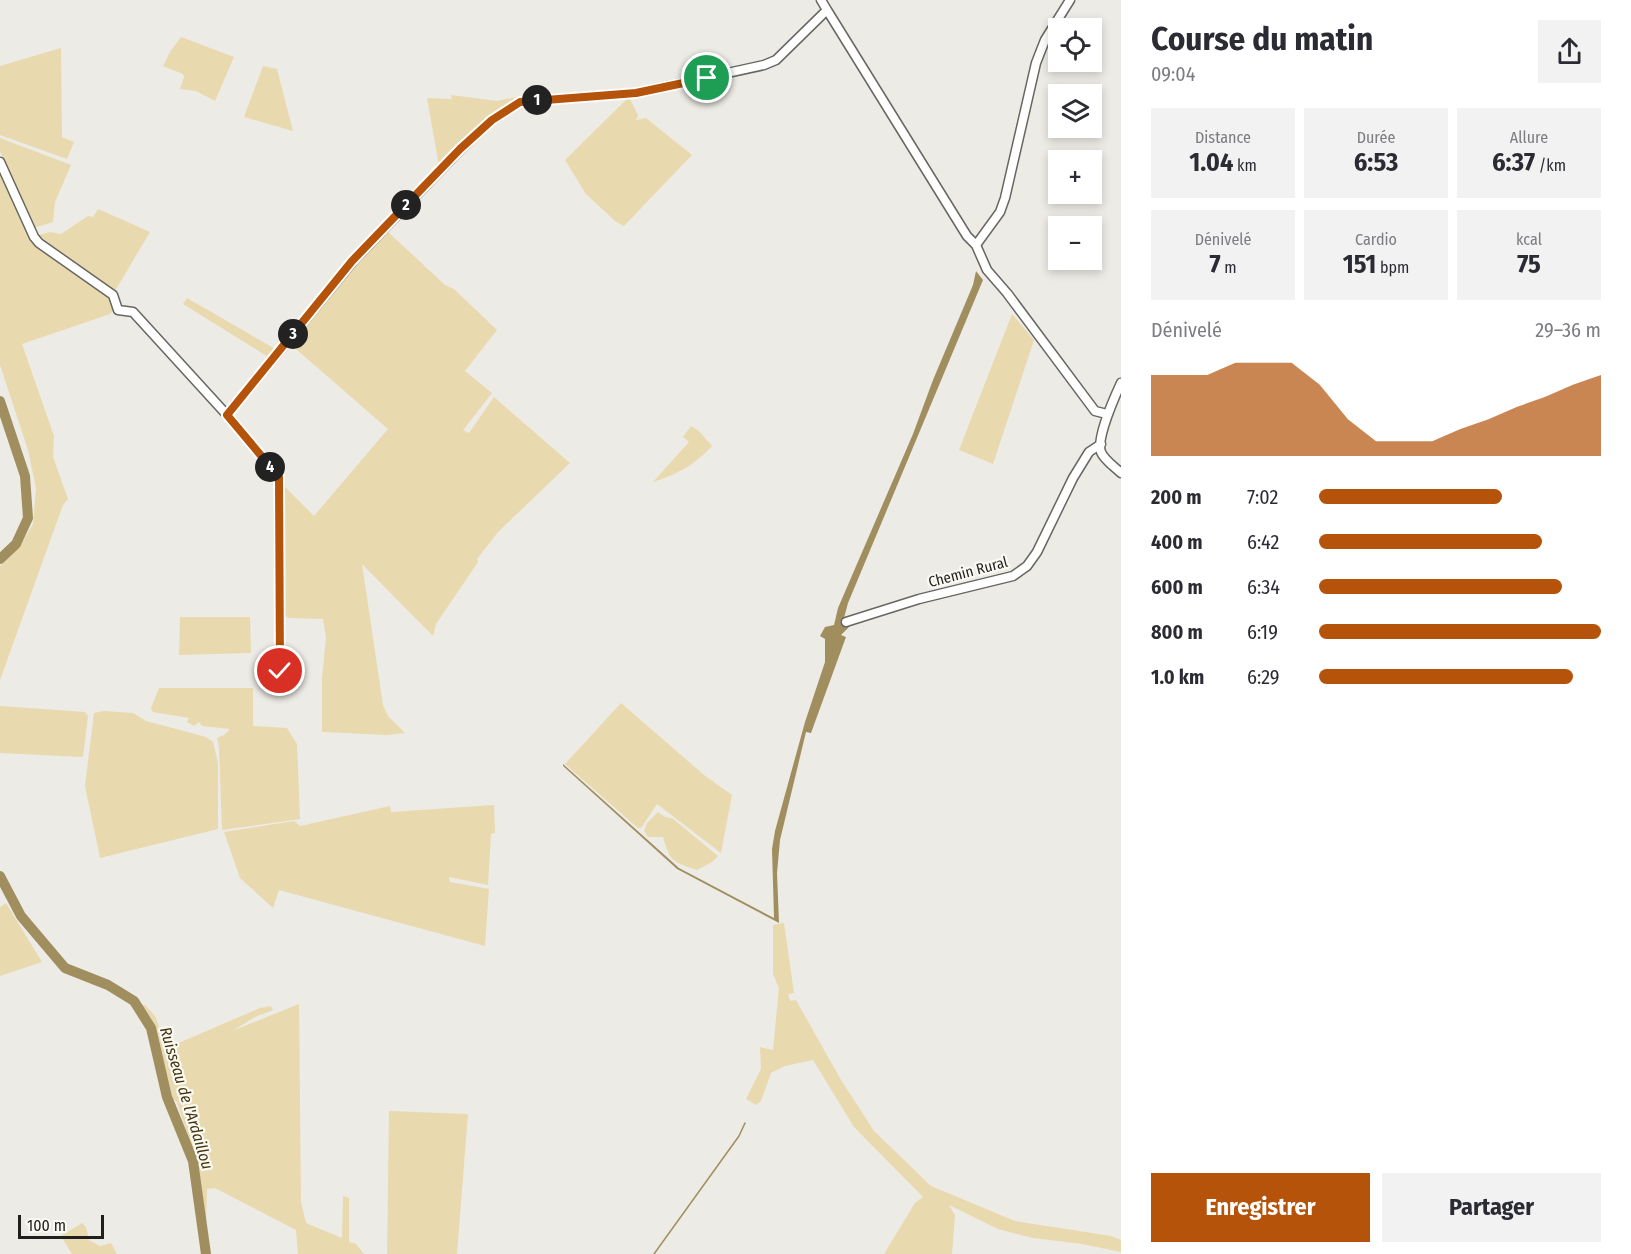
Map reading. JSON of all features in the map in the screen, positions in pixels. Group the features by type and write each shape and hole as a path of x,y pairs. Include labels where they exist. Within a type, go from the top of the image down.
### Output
{"street":[{"path":"821,0 967,236 976,245 987,270 1007,293 1095,411 1107,414"},
{"path":"976,245 1000,212 1036,63 1045,40 1070,0"},
{"path":"227,415 352,261 460,149 492,120 520,102 636,93 764,65 776,60 827,10"},
{"path":"0,162 39,243 113,295 118,309 133,312 227,415 279,477 280,671"},
{"path":"1121,383 1107,414 1101,444 1103,455 1121,473"},
{"name":"Chemin Rural","path":"846,622 919,599 1013,576 1027,566 1037,552 1073,477 1089,452 1101,444"}],"shaded area":[{"path":"181,37 234,57 215,101 196,91 180,89 183,74 163,66"},
{"path":"61,48 62,137 74,142 67,159 0,135 0,66"},
{"path":"263,66 277,69 293,131 244,117"},
{"path":"451,95 497,101 526,95 487,121 439,166 427,98 452,99"},
{"path":"629,97 638,115 636,120 646,118 692,155 624,226 615,221 586,194 565,160"},
{"path":"0,138 71,165 55,202 53,222 33,228 0,151"},
{"path":"0,162 34,242 108,295 115,309 110,314 22,344 54,436 53,457 68,499 63,505 0,680 0,566 19,548 33,524 36,488 28,450 0,365"},
{"path":"98,209 150,232 115,291 40,240 38,235 50,232 61,234 88,216 93,217"},
{"path":"386,230 497,330 465,371 492,393 463,430 469,433 494,397 570,463 498,532 477,559 478,562 436,624 433,636 362,564 383,705 388,716 405,733 387,735 322,732 322,678 326,637 323,619 289,618 282,614 282,484 314,516 388,429 289,343"},
{"path":"976,271 983,280 848,603 844,618 850,626 841,635 846,637 811,733 806,732 780,840 777,873 779,923 677,869 563,764 679,868 774,918 772,849 805,722 825,662 825,639 820,636 825,627 834,625 838,608 913,434 973,285"},
{"path":"187,298 277,350 270,358 183,304"},
{"path":"1012,314 1034,340 993,464 959,450"},
{"path":"691,426 699,431 712,446 699,459 685,468 653,482 689,442 683,437"},
{"path":"180,617 250,617 251,653 179,655"},
{"path":"159,688 253,688 253,726 287,728 297,744 300,819 222,830 217,738 230,729 202,726 199,722 194,726 187,722 189,718 153,712 151,708"},
{"path":"621,703 704,775 732,795 721,853 657,804 641,828 638,828 565,764"},
{"path":"0,706 85,712 88,716 83,757 0,753"},
{"path":"104,711 133,713 146,721 206,737 213,742 218,763 218,829 100,858 85,786 94,713"},
{"path":"494,805 495,833 491,834 488,885 449,877 450,882 489,889 485,946 279,890 273,908 240,878 224,832 294,821 300,826 390,806 391,812"},
{"path":"658,812 665,817 672,818 718,856 697,870 673,860 663,837 648,837 644,831 647,823"},
{"path":"6,903 42,962 0,976 0,907"},
{"path":"784,923 794,993 788,994 790,1001 796,1000 841,1080 874,1131 931,1186 1015,1221 1111,1236 1121,1240 1121,1252 1033,1238 998,1229 949,1205 955,1215 952,1254 884,1254 915,1203 923,1197 854,1127 813,1060 785,1066 771,1073 761,1101 756,1105 746,1099 761,1069 760,1047 773,1050 779,988 773,974 773,925"},
{"path":"299,1004 301,1202 306,1223 342,1238 343,1196 349,1198 349,1242 356,1244 364,1254 298,1254 296,1230 215,1188 207,1189 206,1228 199,1170 177,1102 173,1099 153,1021 142,1005 145,1005 155,1016 167,1048 260,1008 271,1006 273,1010 255,1017 232,1031"},
{"path":"389,1111 468,1114 457,1254 387,1254"},
{"path":"82,1223 86,1227 89,1240 100,1246 111,1243 117,1254 72,1254 61,1236"}],"waterway":[{"name":"Ruisseau de l'Ardaillou","path":"0,401 25,476 28,518 16,544 0,559"},
{"name":"Ruisseau de l'Ardaillou","path":"0,876 21,916 65,968 108,985 134,1001 151,1028 167,1097 193,1161 206,1254"},
{"path":"654,1254 739,1136 745,1123"}],"route":[{"path":"280,671 279,477 227,415 352,261 460,149 492,120 520,102 636,93 707,78"}]}
